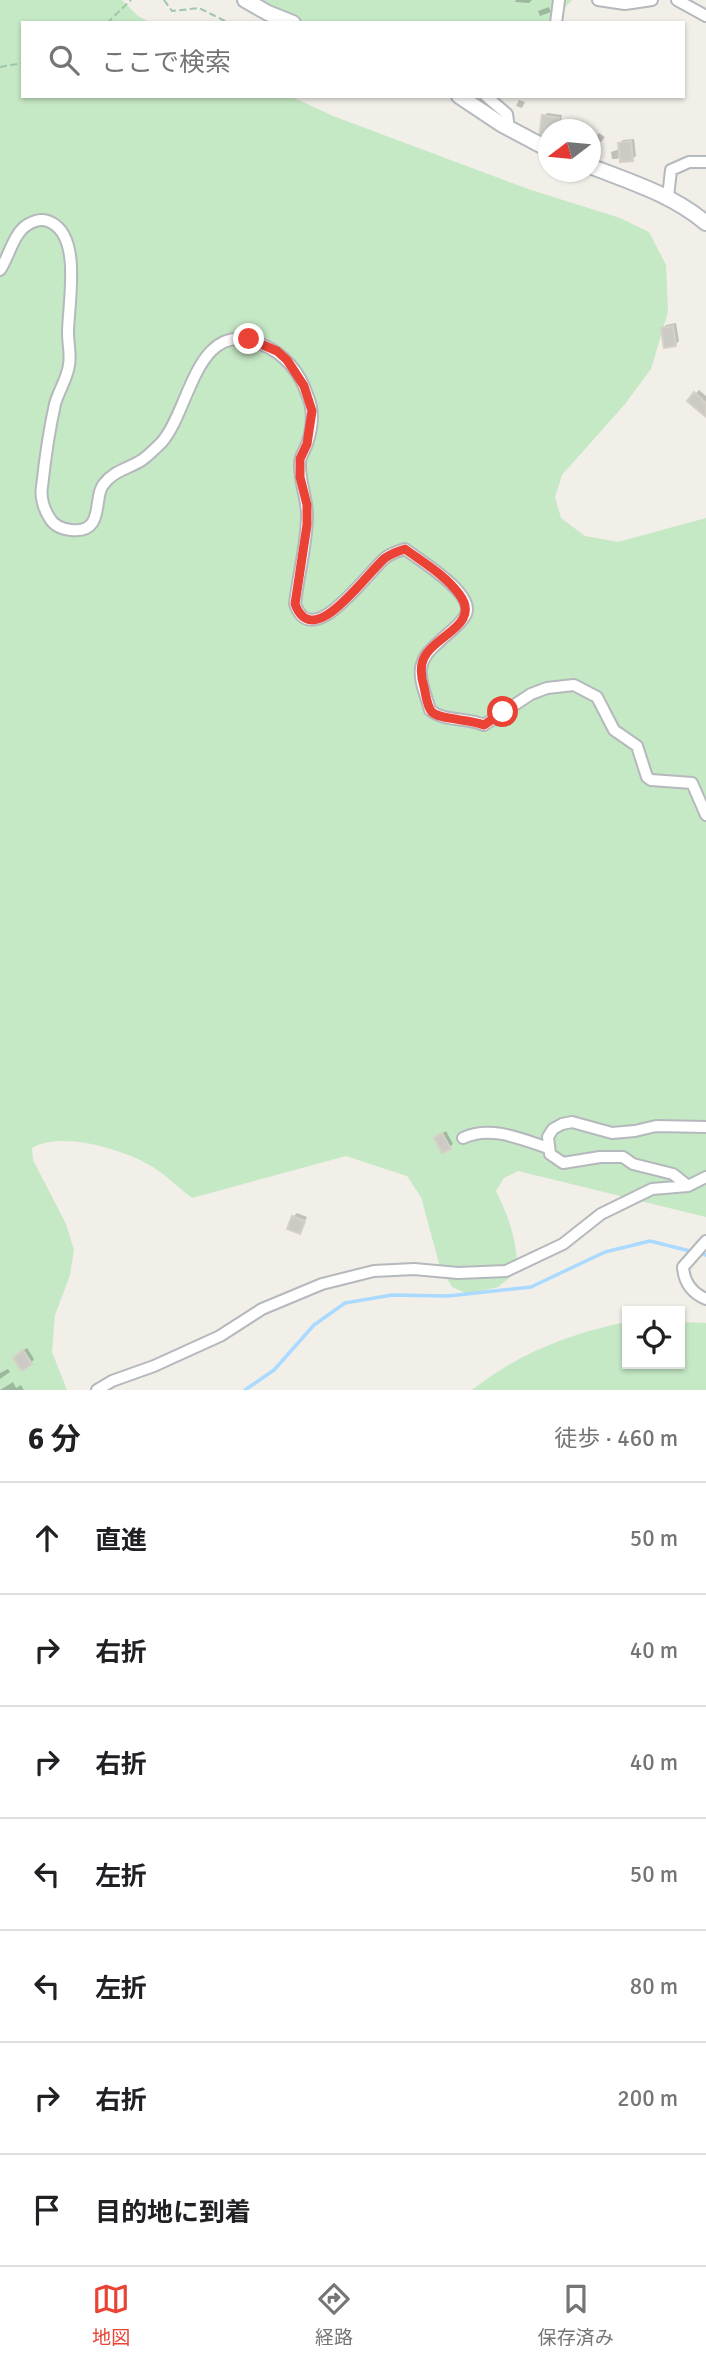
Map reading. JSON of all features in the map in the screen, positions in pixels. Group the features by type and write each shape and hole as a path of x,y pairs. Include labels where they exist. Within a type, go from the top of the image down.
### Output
{"street":[{"path":"245,0 288,21"},
{"path":"556,21 559,0"},
{"path":"598,0 625,4 652,0"},
{"path":"677,0 706,16"},
{"path":"462,98 509,129 538,144"},
{"path":"488,98 506,114 509,129"},
{"path":"668,197 671,170 689,162 706,162"},
{"path":"601,170 668,197 685,206 706,223"},
{"path":"0,270 21,231 37,220 55,224 65,239 71,275 68,333 70,360 54,418 48,430 41,491 50,520 57,526 76,531 91,523 98,512 100,489 117,471 142,460 161,443 173,426 195,376 215,348 224,341 235,338 249,339 277,351 287,360 304,386 312,411 307,444 300,459 307,517 295,604 299,615 306,621 314,621 331,614 386,557 405,549 451,584 466,609 460,622 425,654 420,676 430,710 435,715 466,719 484,725 531,694 547,688 573,685 597,697 614,730 637,746 651,780 692,783 706,815"},
{"path":"688,1186 673,1174 633,1164 623,1157 600,1157 564,1163 556,1160 548,1148 548,1137 553,1129 572,1122 612,1133 656,1126 706,1127"},
{"path":"463,1138 474,1133 508,1134 548,1148"},
{"path":"97,1390 112,1381 154,1366 220,1336 262,1309 322,1284 374,1271 506,1271 563,1244 601,1214 652,1189 688,1186 706,1177"},
{"path":"706,1241 683,1267 687,1283 698,1296 706,1299"}],"path":[{"path":"109,21 131,0"},
{"path":"164,0 172,11 199,8 225,21"},
{"path":"0,67 21,63"}],"green space":[{"path":"0,0 122,0 147,21 21,21 21,98 294,98 333,116 531,190 620,218 649,232 666,265 668,312 651,369 625,404 562,475 555,497 561,518 585,536 618,542 706,518 706,1217 518,1171 504,1178 496,1191 512,1230 517,1272 498,1287 468,1294 452,1287 440,1267 421,1197 407,1176 346,1156 192,1198 153,1167 127,1154 93,1144 59,1141 44,1143 32,1148 33,1160 66,1224 74,1250 70,1275 55,1315 52,1352 67,1390 0,1390"},
{"path":"252,0 572,0 552,21 289,21"},
{"path":"685,1322 706,1323 706,1390 472,1390 526,1356 622,1323 622,1369 685,1369"}],"building":[{"path":"542,115 559,118 559,119 541,119"},
{"path":"631,141 633,161 620,162 618,143"},
{"path":"673,326 676,346 664,348 661,328"},
{"path":"694,392 706,403 706,417 687,401"},
{"path":"442,1133 451,1149 442,1153 434,1138"},
{"path":"292,1216 305,1221 300,1234 287,1229"},
{"path":"23,1350 32,1364 22,1371 13,1358"}],"waterway":[{"path":"245,1390 274,1370 314,1325 345,1303 392,1295 448,1296 531,1287 605,1252 650,1241 706,1255"}],"route":[{"path":"249,339 277,351 287,360 304,386 312,411 307,444 300,459 300,477 307,505 307,525 295,604 299,615 306,621 314,621 331,614 386,557 405,549 451,584 466,609 460,622 425,654 420,676 430,710 435,715 466,719 484,725 503,712"}]}
